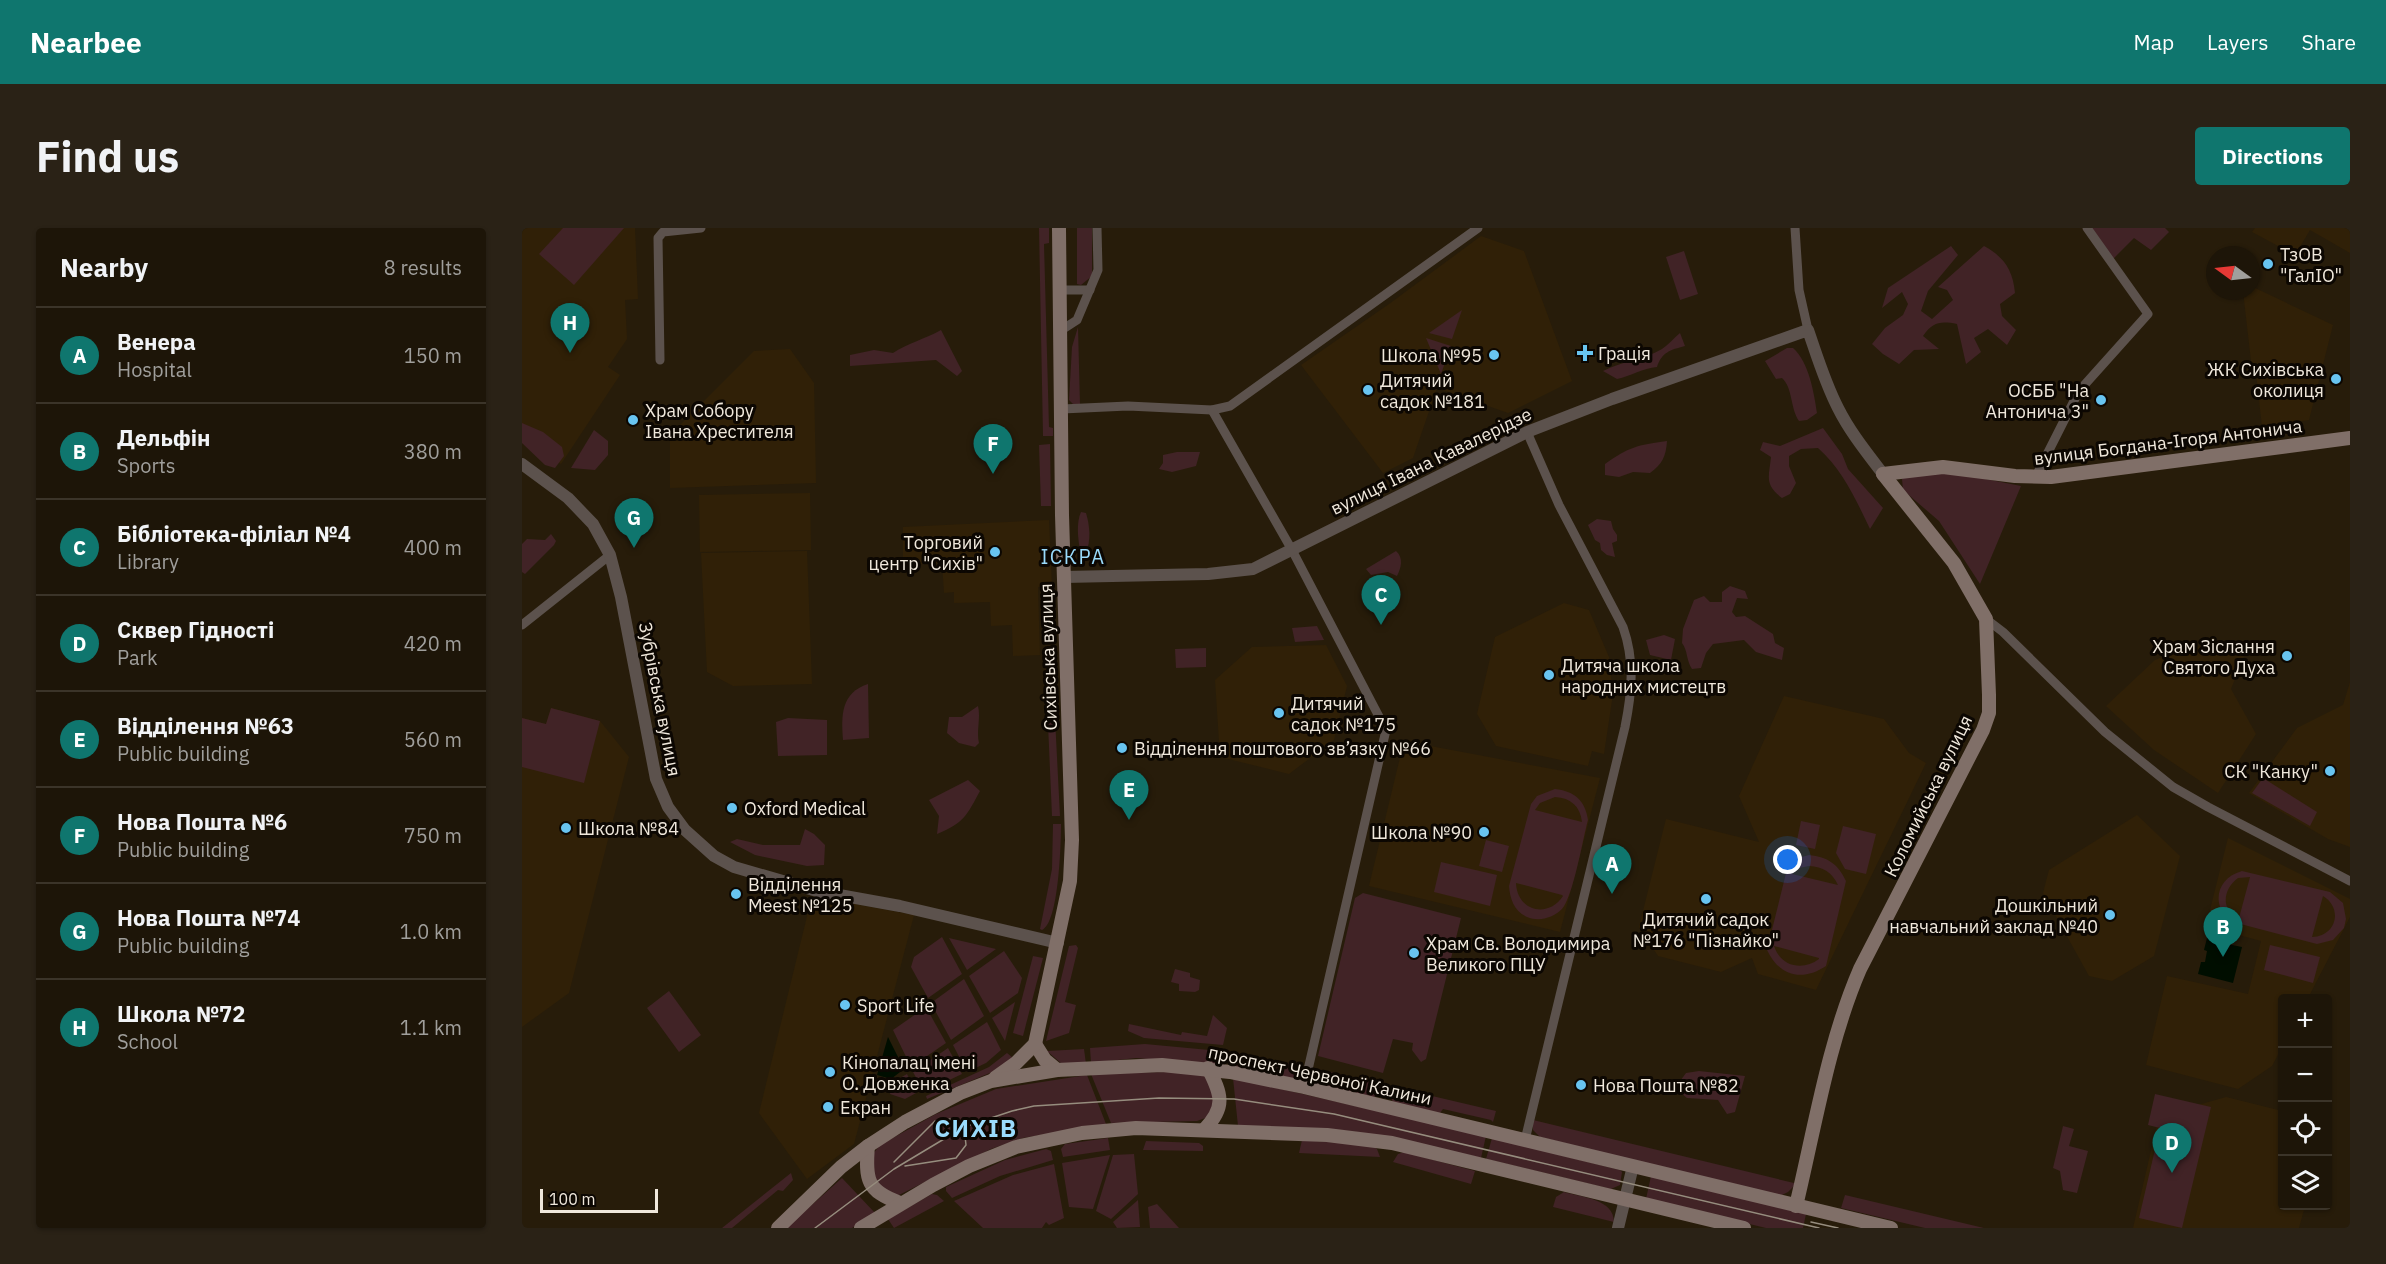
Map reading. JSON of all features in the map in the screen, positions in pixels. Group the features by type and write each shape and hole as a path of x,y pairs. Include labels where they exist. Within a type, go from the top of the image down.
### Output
{"main road":[{"name":"Сихівська вулиця","path":"1035,1044 1070,880 1072,840 1064,577 1059,228"},
{"name":"вулиця Богдана-Ігоря Антонича","path":"1883,474 1943,467 2035,478 2350,438"},
{"name":"Коломийська вулиця","path":"1796,1206 1829,1067 1849,996 1860,969 1986,721 1989,695 1986,619 1954,563 1883,474"},
{"path":"991,1081 1016,1063 1035,1044 1045,1059 1057,1070"},
{"name":"проспект Червоної Калини","path":"778,1228 841,1167 868,1146 905,1122 960,1093 991,1081 1057,1070 1154,1065 1208,1068 1304,1087 1891,1228"},
{"path":"1204,1130 1215,1118 1220,1108 1220,1095 1208,1068"},
{"path":"861,1228 900,1203 969,1166 1026,1144 1109,1130 1204,1130 1343,1137 1392,1143 1744,1228"},
{"path":"868,1146 866,1166 869,1182 877,1193 900,1203"}],"street":[{"path":"660,360 658,238 663,232 701,228"},
{"path":"1060,331 1077,320 1098,270 1097,228"},
{"path":"1062,409 1128,406 1212,410 1230,406 1478,228"},
{"path":"1795,228 1798,283 1808,330"},
{"path":"2035,478 2072,401 2148,314 2087,228"},
{"path":"1059,290 1090,290"},
{"name":"вулиця Івана Кавалерідзе","path":"1064,577 1230,573 1252,570 1393,497 1527,432 1612,399 1808,330"},
{"name":"Коломийська вулиця","path":"1808,330 1819,364 1839,410 1883,474"},
{"path":"1212,410 1292,550 1386,730 1304,1087"},
{"path":"1525,1140 1625,727 1632,688 1629,645 1620,620 1558,505 1527,432"},
{"name":"Зубрівська вулиця","path":"522,464 568,498 593,524 610,555 621,597 656,778 662,796 672,813 694,840 719,860 751,873 817,891 900,906 1058,943"},
{"path":"522,625 610,555"},
{"path":"1986,619 2003,632 2105,732 2173,787 2350,881"},
{"path":"1617,1228 1633,1166"}],"shaded area":[{"path":"522,228 635,228 638,299 625,300 627,339 608,367 620,375 561,464 522,436"},
{"path":"563,228 624,228 574,285 539,254"},
{"path":"1039,228 1049,228 1049,243 1044,244 1049,427 1053,428 1053,436 1043,436"},
{"path":"1077,228 1092,228 1092,276 1081,285 1077,284"},
{"path":"2090,228 2165,228 2169,232 2151,250 2134,238 2113,259"},
{"path":"2255,228 2350,228 2350,253 2310,230 2295,255 2252,232"},
{"path":"1481,236 1524,251 1572,381 1508,413 1437,388 1413,458 1383,473 1301,365"},
{"path":"1951,246 1958,255 1928,291 1921,311 1932,319 1953,300 1947,290 1938,287 1984,246 1997,255 2010,271 2015,293 2000,304 2002,316 2016,330 2007,345 1988,329 1974,338 1981,352 1966,364 1957,324 1937,324 1923,336 1939,349 1914,350 1899,364 1872,344 1885,328 1903,315 1908,304 1902,292 1882,308 1888,288"},
{"path":"1684,251 1698,294 1680,300 1666,257"},
{"path":"2260,290 2333,325 2309,420 2262,427 2256,373 2252,370 2244,300 2260,300"},
{"path":"1462,310 1452,339 1429,333"},
{"path":"1078,327 1080,405 1073,404 1069,400 1072,347"},
{"path":"941,330 962,371 957,376 936,360 850,366 850,355 874,350 893,353"},
{"path":"1680,333 1685,346 1667,352 1657,367 1617,379 1603,371 1655,353"},
{"path":"1426,338 1451,346 1441,374"},
{"path":"1787,348 1793,348 1799,354 1810,378 1817,413 1807,420 1799,421 1786,382 1782,378 1776,379 1765,361"},
{"path":"790,349 814,383 816,483 670,488 670,435 754,351"},
{"path":"522,423 543,432 562,447 564,456 555,468 545,465 522,443"},
{"path":"1823,428 1842,454 1848,469 1883,508 1870,529 1842,476 1818,448 1801,449 1789,456 1789,466 1796,483 1790,494 1782,498 1770,484 1771,457 1760,450 1763,442 1780,446"},
{"path":"594,430 608,441 608,455 595,470 571,468"},
{"path":"1667,441 1663,460 1650,473 1633,472 1619,477 1605,475 1605,464 1627,450"},
{"path":"1050,444 1051,506 1041,506 1039,445"},
{"path":"1177,452 1200,452 1196,466 1172,472 1159,469 1163,463 1163,455"},
{"path":"1945,471 2021,486 1980,584 1939,521 1903,490 1902,479 1909,474"},
{"path":"810,493 811,550 700,552 699,495"},
{"path":"1081,512 1086,513 1089,528 1089,544 1086,553 1080,551 1078,526"},
{"path":"1597,519 1611,521 1617,535 1617,541 1612,543 1615,557 1601,550 1600,543 1595,540 1588,525"},
{"path":"1049,520 1052,586 1038,587 1040,655 1013,656 1012,625 991,626 990,602 954,603 954,592 944,593 942,563 903,565 903,527"},
{"path":"551,534 556,541 554,545 525,574 522,572 522,544 527,539 545,540"},
{"path":"807,551 812,684 733,686 707,672 701,553"},
{"path":"1396,551 1401,560 1397,576 1388,572 1371,575 1366,569"},
{"path":"1730,586 1745,591 1748,599 1737,598 1732,612 1736,617 1745,616 1773,634 1775,643 1784,648 1782,660 1756,652 1744,640 1713,644 1706,653 1701,668 1692,669 1682,643 1683,629 1694,600 1704,596 1710,602 1722,602 1722,592"},
{"name":"Дитяча школа народних мистецтв","path":"1564,603 1589,610 1609,657 1613,694 1604,754 1592,751 1588,766 1496,746 1477,714 1495,637"},
{"path":"1317,626 1324,640 1295,642 1292,628"},
{"path":"1664,635 1675,639 1671,660 1650,655 1646,640"},
{"path":"2239,640 2245,654 2231,689 2256,734 2218,793 2154,750 2106,706 2155,660 2178,650"},
{"name":"Дитячий садок №175","path":"1326,645 1347,686 1334,740 1289,774 1220,757 1215,680 1252,647"},
{"path":"1206,648 1206,667 1176,668 1175,649"},
{"path":"2350,682 2350,847 2328,839 2249,793 2297,728 2343,705"},
{"path":"868,684 869,738 843,740 842,722 848,699 852,693"},
{"path":"1784,696 1884,719 1909,753 1926,763 1816,990 1758,974 1752,958 1721,972 1658,956 1639,927 1666,819 1759,842 1739,796"},
{"path":"1047,701 1051,701 1052,715 1055,718 1060,816 1052,816"},
{"path":"978,706 979,743 975,747 959,743 947,733 949,717 962,717"},
{"name":"Школа №84","path":"551,708 600,721 629,757 569,993 522,1027 522,718 546,724"},
{"path":"551,708 600,721 584,783 522,767 522,718 546,724"},
{"path":"788,718 827,720 827,755 778,756 776,722"},
{"name":"Школа №90","path":"1404,741 1600,778 1560,932 1369,886"},
{"path":"2263,778 2317,812 2310,826 2252,793"},
{"path":"968,780 980,791 972,806 959,822 937,834 939,816 929,800"},
{"path":"1555,789 1573,794 1584,807 1588,820 1574,880 1566,902 1562,909 1554,915 1536,919 1527,917 1516,908 1509,886 1531,804 1537,796","holes":["1555,797 1566,799 1574,804 1582,822 1535,810 1540,803","1516,883 1562,895 1563,896 1549,908 1534,909 1522,900"]},
{"name":"Дошкільний навчальний заклад №40","path":"2137,815 2180,856 2154,956 2112,981 2089,976 2043,893 2049,870"},
{"path":"1801,821 1820,825 1815,849 1796,845"},
{"path":"1053,824 1061,824 1058,882 1052,913 1048,924 1042,930 1040,929 1052,869"},
{"path":"1843,826 1876,834 1866,874 1845,869 1836,853"},
{"path":"805,829 825,845 824,865 807,866 755,855 730,842 737,839 763,845 800,845"},
{"path":"2228,838 2350,899 2350,917 2310,994 2278,994 2278,1055 2272,1066 2238,1089 2146,1065 2167,976 2248,994 2261,941 2206,926"},
{"path":"1486,840 1509,846 1502,872 1479,866"},
{"path":"1809,855 1827,860 1840,870 1846,881 1826,966 1800,975 1792,974 1778,966 1767,950 1788,865 1798,858","holes":["1809,866 1826,871 1838,885 1792,874 1799,868","1774,946 1819,958 1819,959 1806,965 1793,965 1782,959"]},
{"path":"1441,862 1497,875 1490,906 1434,892"},
{"path":"2242,871 2330,892 2343,903 2346,919 2344,928 2333,940 2317,944 2229,921 2220,907 2219,892 2227,879","holes":["2250,877 2239,918 2239,919 2226,905 2227,893 2238,878","2323,896 2333,907 2334,921 2327,932 2312,937"]},
{"path":"1363,893 1461,918 1426,1059 1421,1062 1412,1050 1413,1043 1393,1039 1383,1073 1318,1056 1355,898"},
{"path":"812,896 914,915 854,1144 807,1179 759,1113"},
{"path":"2208,934 2228,939 2227,944 2242,947 2233,983 2198,974 2201,962 2205,962 2207,951 2204,950"},
{"path":"942,937 962,974 928,998 911,967 914,957"},
{"path":"949,938 996,949 967,970"},
{"path":"1076,945 1078,948 1065,1002 1076,1005 1069,1033 1046,1041 1069,946"},
{"path":"2270,945 2320,957 2313,983 2264,970"},
{"path":"1004,951 1022,978 1018,993 990,1013 969,976"},
{"path":"1033,956 1043,958 1023,1036 1013,1033"},
{"path":"1175,969 1190,973 1190,977 1200,980 1199,990 1179,991 1179,984 1171,982"},
{"path":"964,979 984,1016 951,1040 931,1003"},
{"path":"669,991 701,1035 679,1052 647,1008"},
{"path":"1015,1002 1005,1041 992,1018"},
{"path":"926,1007 946,1043 911,1067 893,1030"},
{"path":"1213,1015 1227,1028 1223,1045 1144,1038 1128,1031 1129,1024 1181,1035 1182,1032 1207,1036"},
{"path":"987,1022 1001,1050 986,1063 967,1072 953,1045"},
{"path":"888,1037 904,1069 891,1079 877,1075"},
{"path":"1145,1044 1220,1051 1220,1065 1136,1058 1091,1063 1090,1048"},
{"path":"948,1048 962,1074 924,1092 913,1072"},
{"path":"1084,1049 1086,1064 1062,1064 1047,1051"},
{"path":"1231,1052 1304,1066 1298,1078 1295,1079 1232,1066"},
{"path":"1007,1053 1013,1058 997,1070 927,1099 926,1096 989,1067"},
{"path":"1313,1068 1496,1111 1493,1122 1443,1109 1440,1113 1394,1104 1391,1098 1378,1095 1371,1098 1321,1086 1314,1080"},
{"path":"1203,1071 1216,1100 1208,1117 1197,1121 1111,1123 1091,1074"},
{"path":"1699,1071 1745,1076 1735,1112 1727,1114 1718,1100 1687,1098 1675,1088 1686,1073"},
{"path":"907,1074 916,1093 905,1099 890,1094 893,1082"},
{"path":"1087,1075 1106,1124 1023,1138 991,1149 899,1195 890,1195 881,1189 872,1177 872,1155 880,1145 936,1114 996,1089"},
{"path":"1233,1078 1486,1136 1481,1158 1405,1140 1350,1131 1238,1126"},
{"path":"2155,1094 2211,1107 2182,1228 2139,1218 2160,1128 2148,1125"},
{"path":"2226,1097 2278,1110 2278,1210 2304,1210 2299,1228 2133,1228 2159,1116"},
{"path":"1533,1120 1795,1185 1780,1196 1540,1137 1533,1130"},
{"path":"2063,1126 2074,1129 2069,1146 2088,1151 2077,1193 2063,1190 2060,1171 2053,1168"},
{"path":"1108,1138 1110,1150 1063,1157 1061,1149 1065,1144"},
{"path":"1492,1138 1620,1170 1622,1172 1620,1185 1611,1189 1486,1159"},
{"path":"1302,1140 1370,1145 1377,1149 1380,1157 1299,1153"},
{"path":"1146,1141 1199,1143 1203,1146 1203,1151 1143,1150"},
{"path":"1046,1149 1051,1151 1053,1160 1000,1176 952,1198 946,1191 946,1187 1005,1160"},
{"path":"1404,1152 1475,1171 1471,1184 1393,1162 1398,1154"},
{"path":"1134,1154 1138,1194 1111,1219 1096,1211 1113,1155"},
{"path":"1110,1155 1093,1209 1069,1207 1062,1163"},
{"path":"1054,1164 1064,1218 1049,1225 1046,1222 1042,1228 983,1228 954,1201 1013,1175"},
{"path":"791,1173 793,1180 783,1191 778,1190 732,1228 722,1228"},
{"path":"1651,1176 1806,1214 1803,1228 1766,1228 1646,1199"},
{"path":"842,1178 875,1213 852,1228 786,1228"},
{"path":"1564,1192 1603,1204 1613,1214 1614,1222 1553,1207 1556,1197"},
{"path":"932,1194 944,1201 894,1228 888,1219"},
{"path":"1845,1195 1984,1228 1925,1228 1841,1208"},
{"path":"1138,1200 1140,1227 1117,1228 1113,1222"},
{"path":"1157,1204 1179,1228 1150,1228 1148,1207"}],"tram line":[{"path":"815,1228 894,1169 964,1127 1034,1106 1159,1098 1234,1099 1334,1114 1819,1228"},
{"path":"894,1162 935,1121 951,1119 964,1127 966,1145 956,1158 905,1166"},
{"path":"1811,1222 1838,1228"}],"place":[{"name":"ТзОВ \"ГалІО\"","path":"2268,264"},
{"name":"Школа №72","path":"570,353"},
{"name":"Грація","path":"1585,353"},
{"name":"Школа №95","path":"1494,355"},
{"name":"ЖК Сихівська околиця","path":"2336,379"},
{"name":"Дитячий садок №181","path":"1368,390"},
{"name":"ОСББ \"На Антонича 3\"","path":"2101,400"},
{"name":"Храм Собору Івана Хрестителя","path":"633,420"},
{"name":"Нова Пошта №6","path":"993,474"},
{"name":"Нова Пошта №74","path":"634,548"},
{"name":"Tорговий центр \"Сихів\"","path":"995,552"},
{"name":"Бібліотека-філіал №4","path":"1381,625"},
{"name":"Храм Зіслання Святого Духа","path":"2287,656"},
{"name":"Дитяча школа народних мистецтв","path":"1549,675"},
{"name":"Дитячий садок №175","path":"1279,713"},
{"name":"Відділення поштового зв’язку №66","path":"1122,748"},
{"name":"СК \"Канку\"","path":"2330,771"},
{"name":"Oxford Medical","path":"732,808"},
{"name":"Відділення №63","path":"1129,820"},
{"name":"Школа №84","path":"566,828"},
{"name":"Школа №90","path":"1484,832"},
{"name":"Відділення Meest №125","path":"736,894"},
{"name":"Венера","path":"1612,894"},
{"name":"Дитячий садок №176 \"Пізнайко\"","path":"1706,899"},
{"name":"Дошкільний навчальний заклад №40","path":"2110,915"},
{"name":"Храм Св. Володимира Великого ПЦУ","path":"1414,953"},
{"name":"Дельфін","path":"2223,957"},
{"name":"Sport Life","path":"845,1005"},
{"name":"Кінопалац імені О. Довженка","path":"830,1072"},
{"name":"Нова Пошта №82","path":"1581,1085"},
{"name":"Екран","path":"828,1107"},
{"name":"Сквер Гідності","path":"2172,1173"}],"district":[{"name":"ІСКРА","path":"1073,556"},
{"name":"СИХІВ","path":"976,1128"}]}
